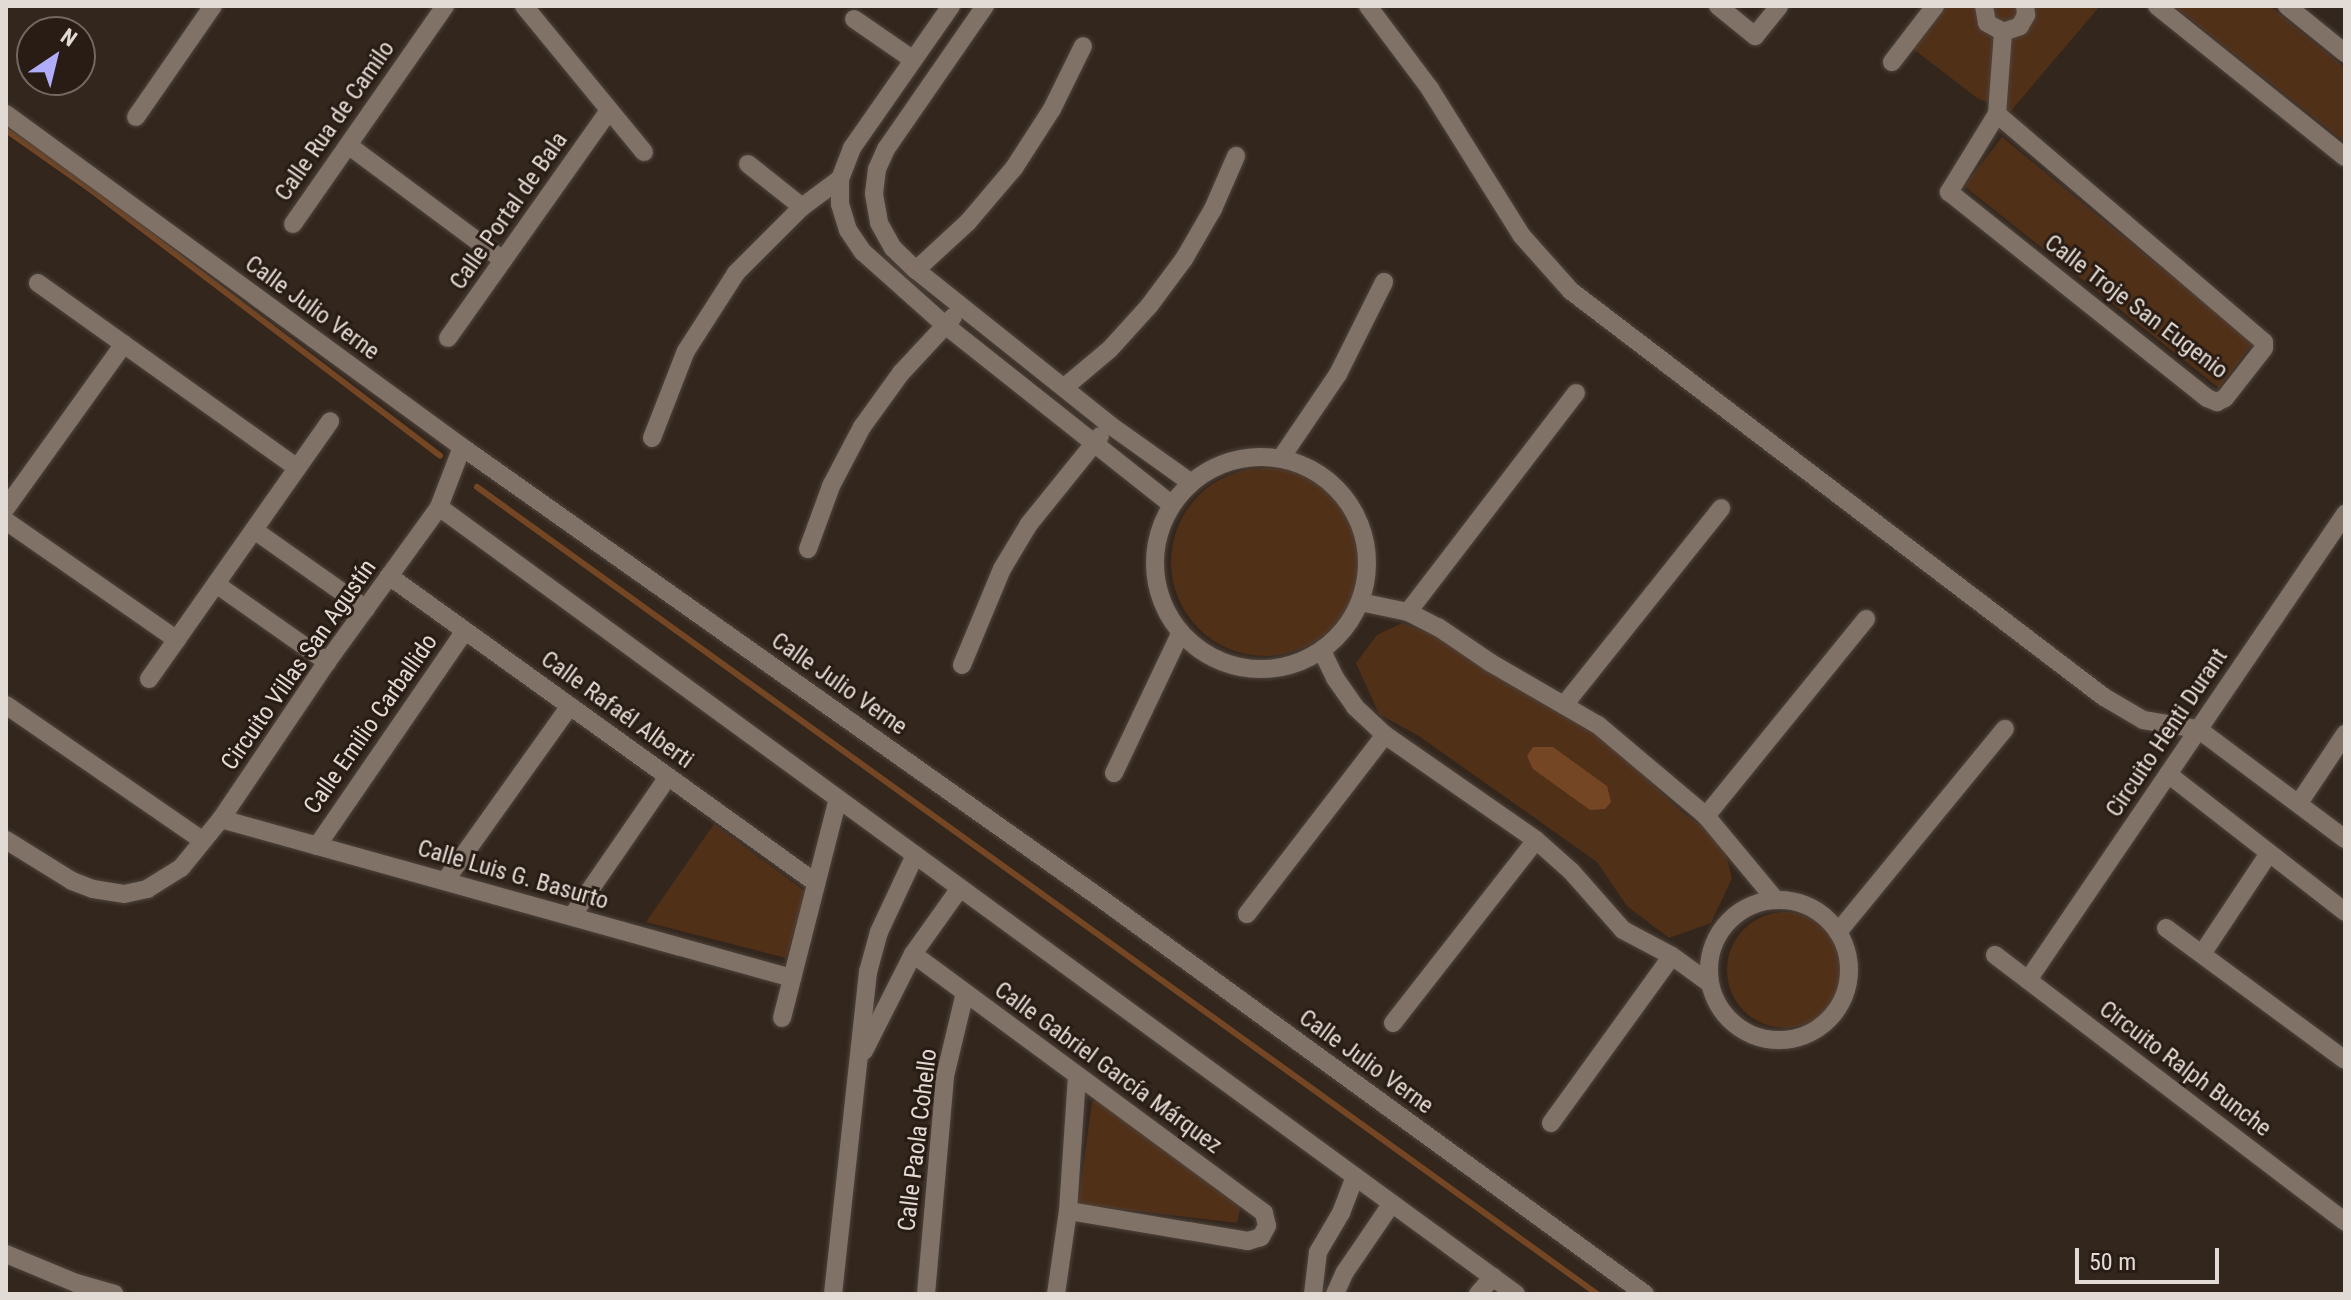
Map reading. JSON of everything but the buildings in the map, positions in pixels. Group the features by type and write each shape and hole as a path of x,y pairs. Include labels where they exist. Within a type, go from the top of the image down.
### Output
{"street":[{"path":"136,117 213,6"},
{"name":"Calle Rua de Camilo","path":"293,224 445,6"},
{"path":"524,6 644,152"},
{"path":"951,6 852,148 840,179 840,204 848,230 855,241 945,325 1171,504"},
{"path":"985,6 886,149 877,169 874,194 879,223 893,248 916,270 1066,386 1110,425 1190,482"},
{"path":"1368,6 1430,89 1522,236 1571,291 2104,697 2143,720 2198,729 2345,839"},
{"path":"1718,6 1755,36 1779,6"},
{"path":"1892,62 1935,6"},
{"path":"1984,6 1987,23 2003,32 2020,26 2026,15 2025,6"},
{"path":"2157,6 2345,157"},
{"path":"2287,6 2345,53"},
{"path":"854,19 912,59"},
{"name":"Calle Troje San Eugenio","path":"1997,114 2259,335 2264,348 2225,398 2217,402 2207,398 1949,192 1997,114 2003,32"},
{"path":"916,270 968,222 1014,168 1052,109 1083,46"},
{"name":"Calle Portal de Bala","path":"448,338 609,111"},
{"name":"Calle Julio Verne","path":"6,114 462,447 1090,891 1645,1294"},
{"path":"348,145 503,260"},
{"path":"1066,386 1110,349 1175,271 1213,209 1236,156"},
{"path":"748,164 802,207"},
{"path":"652,438 666,393 709,310 767,239 802,207 840,179"},
{"path":"1281,458 1338,374 1384,282"},
{"path":"38,283 297,468"},
{"path":"808,549 831,486 862,427 901,373 963,306"},
{"path":"6,508 124,344"},
{"path":"1408,612 1576,393"},
{"path":"149,679 330,421"},
{"path":"962,665 1002,569 1060,482 1110,425"},
{"name":"Circuito Villas San Agustín","path":"6,840 72,881 93,889 124,894 147,889 181,868 221,819 327,662 439,507 462,447"},
{"path":"1281,458 1310,469 1336,487 1354,512 1365,541 1367,572 1360,602 1345,630 1322,651 1287,666 1248,669 1211,657 1180,634 1165,610 1156,584 1154,556 1159,530 1171,504 1190,482 1233,460 1281,458"},
{"path":"439,507 1516,1294"},
{"path":"1564,705 1721,508"},
{"name":"Circuito Henti Durant","path":"2028,980 2345,514"},
{"path":"6,521 177,640"},
{"path":"254,530 366,609"},
{"name":"Calle Rafaél Alberti","path":"389,576 816,883"},
{"path":"216,584 327,662"},
{"path":"1360,602 1408,612 1564,705 1634,753 1706,816 1775,899"},
{"path":"1706,816 1866,619"},
{"name":"Calle Emilio Carballido","path":"317,846 465,631"},
{"path":"1114,773 1180,634"},
{"path":"1322,651 1335,678 1355,707 1385,735 1536,840 1571,871 1623,930 1672,956 1709,983"},
{"path":"6,705 203,841"},
{"path":"445,881 570,706"},
{"path":"1838,932 2005,729"},
{"path":"2299,803 2345,734"},
{"path":"1247,914 1385,735"},
{"path":"2168,774 2345,912"},
{"path":"572,916 668,777"},
{"path":"782,1018 838,799"},
{"name":"Calle Luis G. Basurto","path":"221,819 792,978"},
{"path":"1393,1023 1536,840"},
{"path":"2202,954 2269,853"},
{"path":"833,1294 859,1061 861,1014 868,972 889,906 915,855"},
{"path":"859,1061 883,1006 913,954 960,888"},
{"path":"1775,899 1811,907 1838,932 1847,953 1847,987 1833,1017 1815,1032 1794,1040 1772,1041 1750,1035 1731,1022 1716,1005 1709,983 1708,959 1723,927 1751,905 1775,899"},
{"path":"2166,928 2345,1060"},
{"name":"Calle Gabriel García Márquez","path":"913,954 1264,1213 1267,1226 1261,1237 1248,1241 1068,1211"},
{"name":"Circuito Ralph Bunche","path":"1995,955 2345,1222"},
{"path":"1551,1123 1672,956"},
{"name":"Calle Paola Cohello","path":"926,1294 945,1076 965,993"},
{"path":"1056,1294 1068,1211 1077,1075"},
{"path":"1313,1294 1318,1252 1341,1213 1355,1177"},
{"path":"1335,1294 1345,1272 1392,1203"},
{"path":"6,1254 70,1288 114,1294"},
{"path":"1478,1294 1493,1277"}],"shaded area":[{"path":"1946,6 2100,6 2010,112 1977,98 1912,48"},
{"path":"2174,6 2270,6 2345,68 2345,142"},
{"path":"2002,137 2253,343 2219,388 1964,186"},
{"path":"1265,468 1301,475 1331,496 1352,526 1359,562 1352,598 1331,628 1301,649 1265,656 1229,649 1199,628 1178,598 1171,562 1178,526 1199,496 1229,475"},
{"path":"1402,623 1442,638 1606,740 1683,813 1722,839 1732,878 1711,923 1669,938 1627,906 1597,862 1419,736 1379,714 1356,663 1377,635"},
{"path":"1533,747 1553,747 1607,786 1611,802 1605,809 1590,810 1533,769 1527,756"},
{"path":"714,824 806,892 786,958 646,922"},
{"path":"1785,912 1807,916 1826,929 1839,948 1843,970 1839,992 1826,1011 1807,1024 1785,1028 1763,1024 1744,1011 1731,992 1727,970 1731,948 1744,929 1763,916"},
{"path":"1100,1101 1241,1203 1237,1223 1078,1204 1092,1102"}],"waterway":[{"path":"6,130 90,189 440,456"},
{"path":"477,487 1597,1294"}]}
